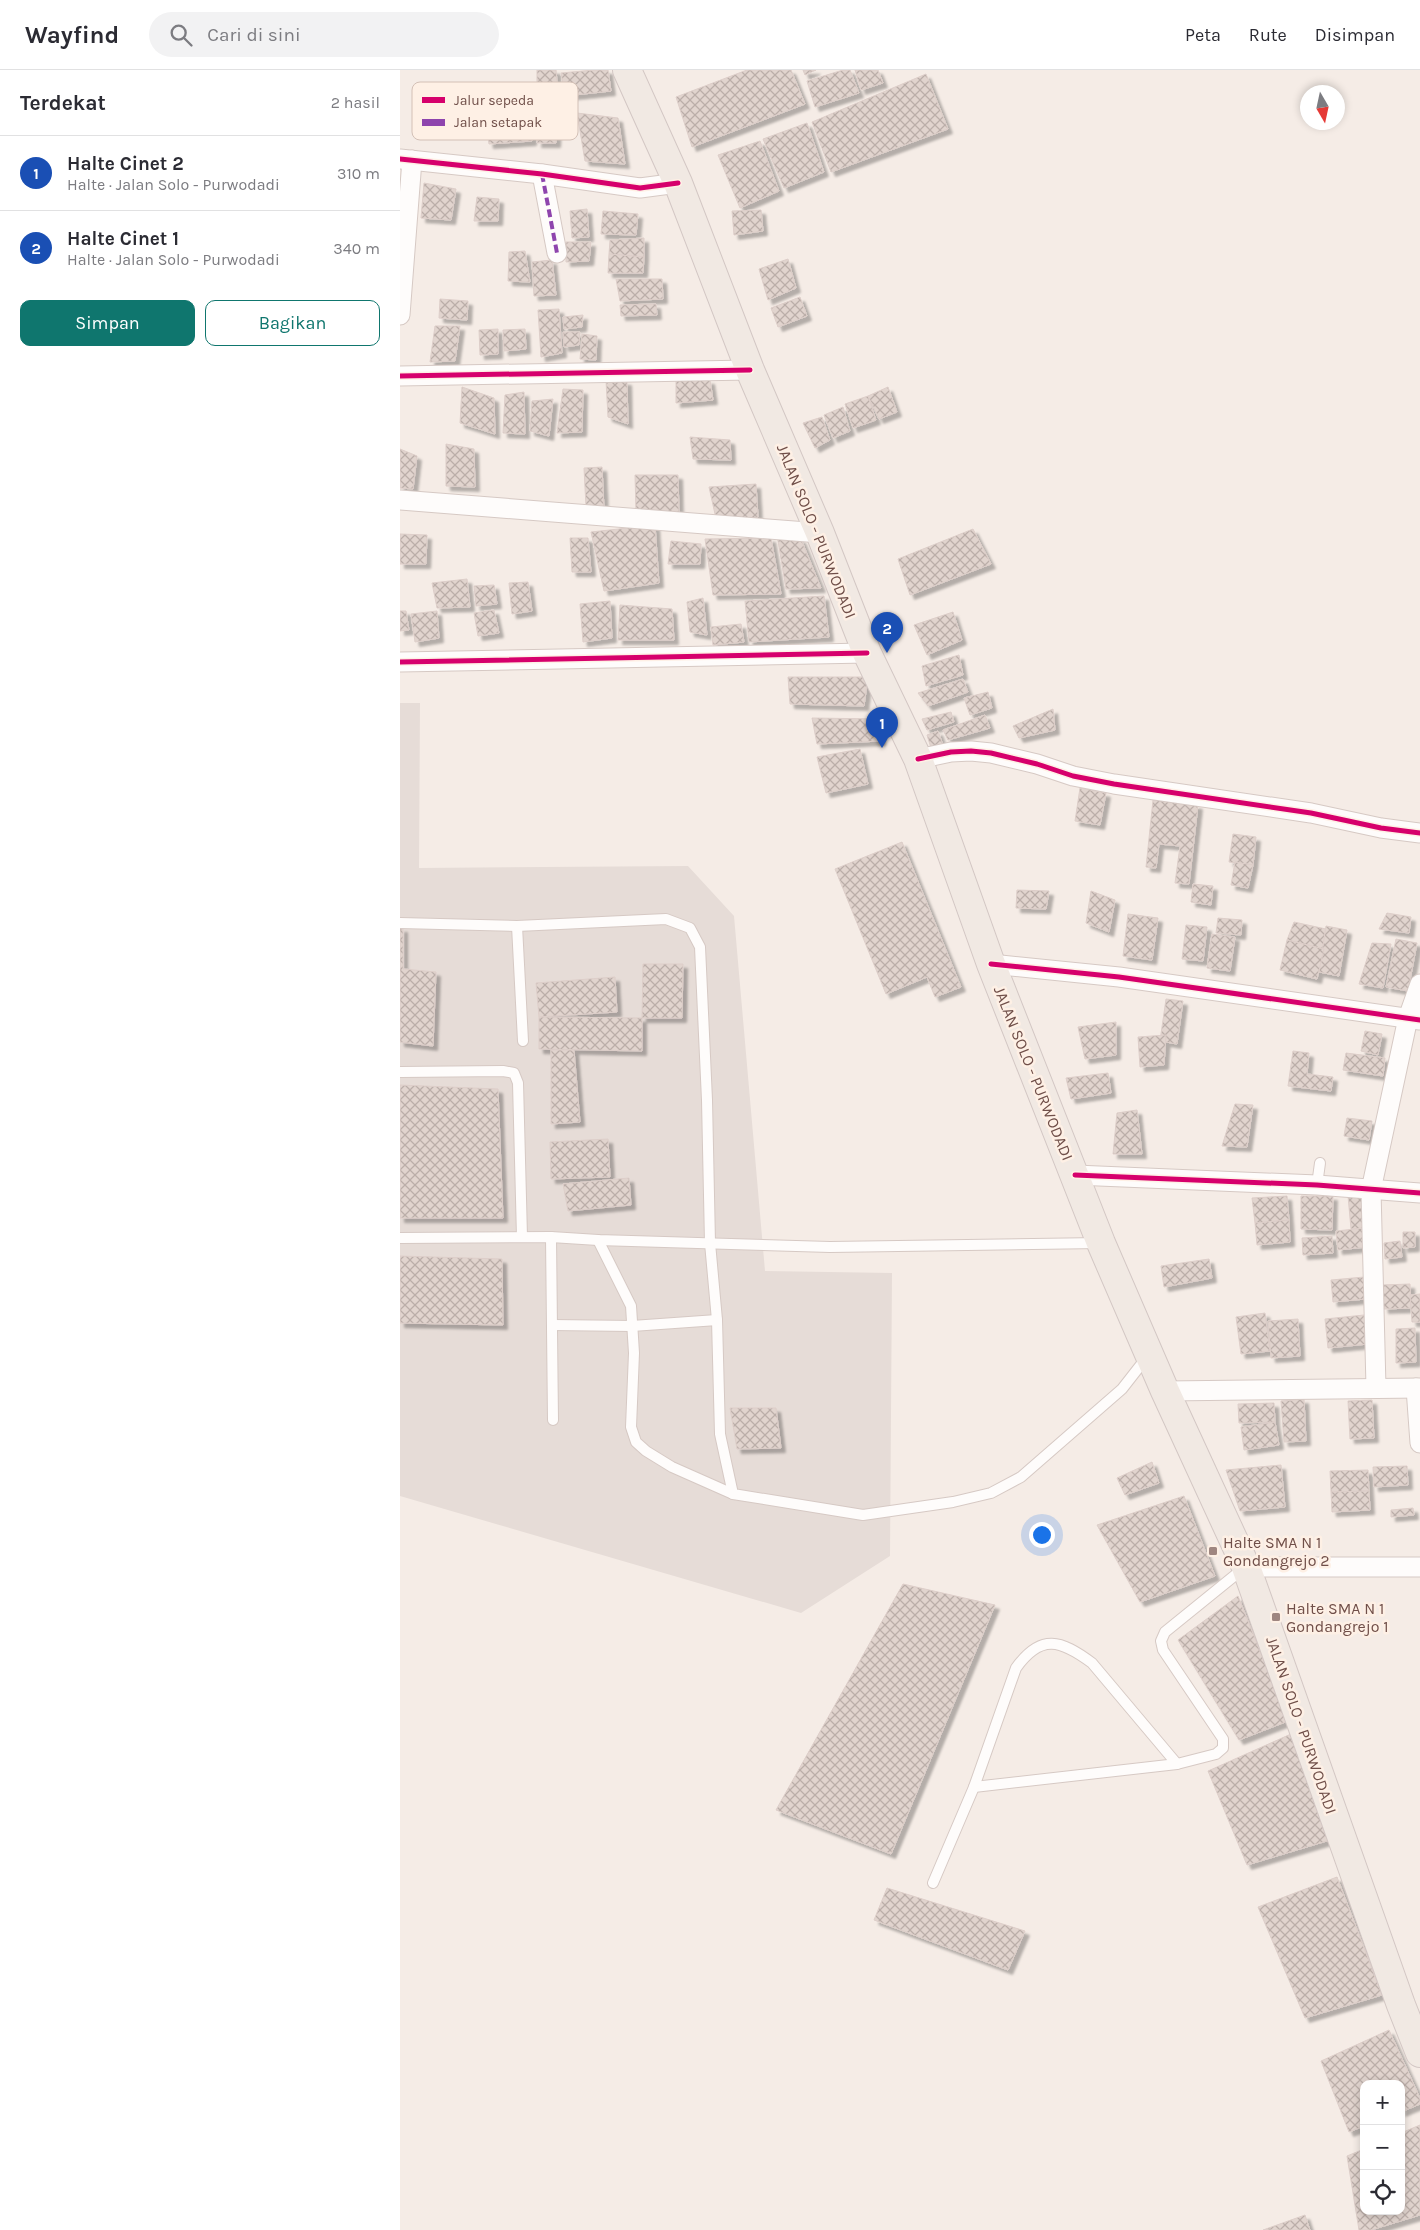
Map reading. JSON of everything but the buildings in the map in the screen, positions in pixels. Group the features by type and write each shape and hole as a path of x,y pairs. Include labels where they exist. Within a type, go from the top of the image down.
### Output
{"main road":[{"name":"JALAN SOLO - PURWODADI","path":"628,70 678,183 750,370 820,533 868,654 918,759 991,964 1101,1243 1165,1391 1246,1567 1420,2053"}],"street":[{"path":"400,315 406,159 542,174 640,188 678,183"},
{"path":"542,174 557,254"},
{"path":"400,376 750,370"},
{"path":"400,500 820,533"},
{"path":"400,662 868,654"},
{"path":"918,759 961,752 991,753 1037,764 1074,776 1114,784 1311,813 1381,828 1420,833"},
{"path":"991,964 1119,977 1414,1019"},
{"path":"1376,1388 1371,1190 1414,1019 1420,984"},
{"path":"1075,1175 1317,1185 1420,1194"},
{"path":"1165,1391 1418,1388 1420,1443"},
{"path":"1246,1567 1420,1567"}],"lane":[{"path":"400,923 517,926 666,919 690,928 700,947 707,1100 710,1243 717,1320 720,1434 733,1494"},
{"path":"517,926 523,1041"},
{"path":"400,1072 503,1071 514,1074 518,1083 522,1237"},
{"path":"1317,1185 1320,1163"},
{"path":"400,1238 551,1236 598,1240 830,1247 1101,1243"},
{"path":"551,1236 553,1420"},
{"path":"598,1240 631,1306 634,1353 631,1427 636,1442 646,1452 672,1467 733,1494 863,1515 953,1502 991,1493 1021,1477 1122,1390 1149,1354"},
{"path":"552,1325 632,1326 717,1320"},
{"path":"974,1787 1178,1764 1216,1754 1223,1748 1223,1739 1163,1650 1161,1641 1165,1632 1246,1567"},
{"path":"932,1883 974,1787 1016,1668 1024,1657 1036,1647 1050,1643 1076,1651 1092,1663 1178,1764"}],"shaded area":[{"path":"400,703 420,703 419,868 688,866 734,916 765,1271 892,1273 890,1556 801,1613 400,1496"}],"marked path":[{"path":"542,174 557,253"}],"cycle path":[{"path":"400,159 542,174 640,188 678,183"},
{"path":"400,376 750,370"},
{"path":"400,662 867,653"},
{"path":"918,759 951,752 991,753 1037,764 1073,776 1114,784 1311,813 1381,828 1420,833"},
{"path":"991,964 1119,977 1420,1020"},
{"path":"1075,1175 1317,1185 1420,1193"}],"place":[{"name":"Halte Cinet 1","path":"887,653"},
{"name":"Halte Cinet 2","path":"882,748"},
{"name":"Halte SMA N 1 Gondangrejo 2","path":"1213,1551"},
{"name":"Halte SMA N 1 Gondangrejo 1","path":"1276,1617"}]}
